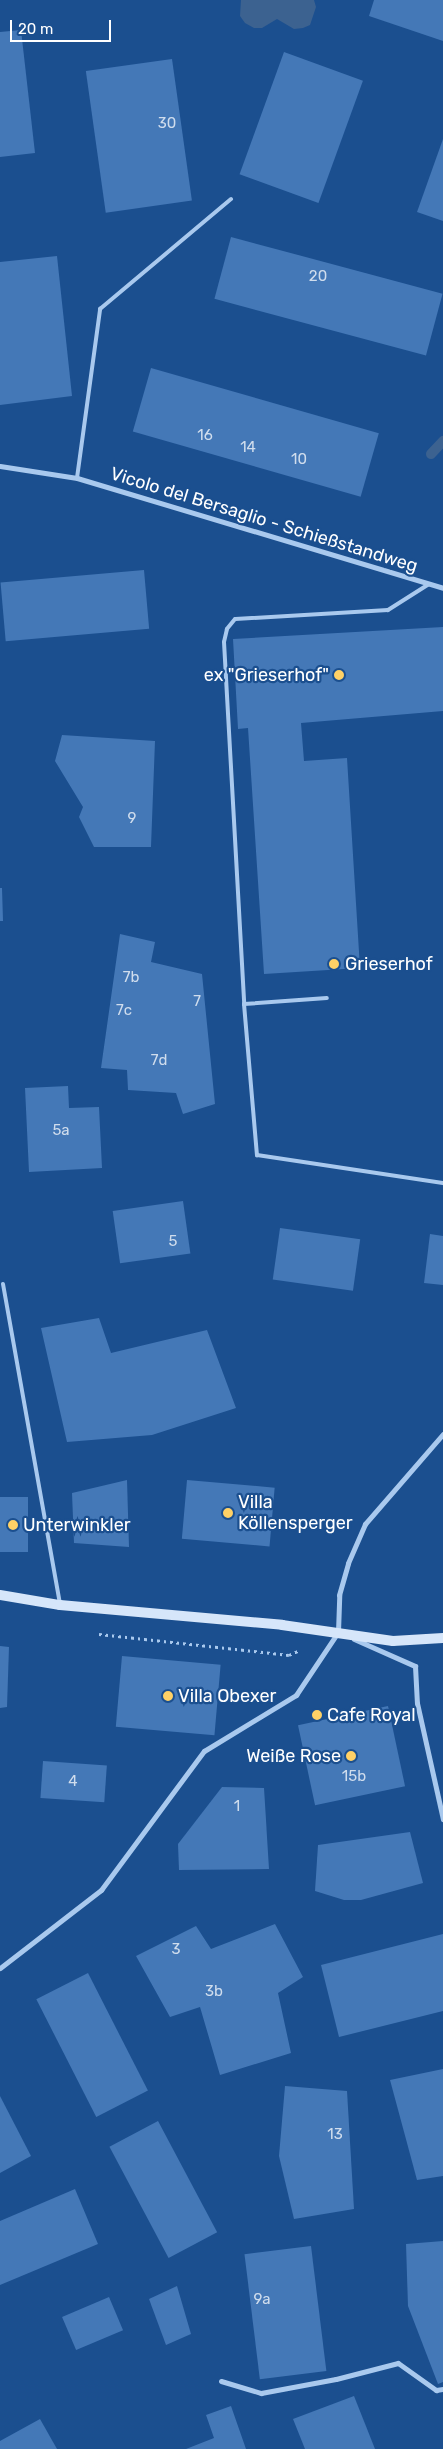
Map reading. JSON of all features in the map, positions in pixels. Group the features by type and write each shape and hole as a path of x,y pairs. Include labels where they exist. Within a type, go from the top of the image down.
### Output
{"main road":[{"path":"0,1595 60,1606 338,1632 393,1641 443,1638"}],"street":[{"name":"Vicolo del Bersaglio - Schießstandweg","path":"0,466 77,478 443,588"},
{"path":"0,1968 101,1890 204,1751 296,1695 338,1632 338,1595 348,1563 365,1524 443,1434"},
{"path":"338,1632 415,1666 417,1702 443,1819"},
{"path":"220,2381 261,2393 336,2380 398,2363 436,2390 443,2389"}],"lane":[{"path":"77,478 100,308 231,198"},
{"path":"429,584 388,610 236,619 227,629 224,642 244,1004 257,1155 443,1183"},
{"path":"244,1004 327,998"},
{"path":"3,1284 60,1606"}],"path":[{"path":"91,1633 288,1655"}],"water":[{"path":"241,0 314,0 316,7 310,25 303,28 294,29 277,19 262,28 254,28 245,23 240,16"}],"building":[{"path":"374,0 443,0 443,41 369,16"},
{"path":"21,30 35,153 0,157 0,32"},
{"path":"284,52 363,81 318,203 240,174"},
{"path":"172,59 192,201 106,213 86,71"},
{"path":"443,139 443,221 417,212"},
{"path":"231,237 443,294 426,356 214,299"},
{"path":"57,256 72,396 0,405 0,262"},
{"path":"151,368 379,433 361,497 133,431"},
{"path":"144,570 149,629 6,641 1,583"},
{"path":"443,627 443,711 301,723 304,761 347,758 360,968 264,974 248,728 238,729 233,639"},
{"path":"62,735 155,741 151,847 94,847 79,817 83,807 55,761"},
{"path":"0,888 2,888 3,921 0,921"},
{"path":"120,934 155,942 151,962 202,974 215,1104 183,1114 176,1093 128,1090 127,1070 101,1068"},
{"path":"68,1086 69,1108 99,1107 102,1168 29,1172 25,1088"},
{"path":"183,1201 190,1253 120,1263 113,1211"},
{"path":"280,1228 360,1239 353,1291 273,1279"},
{"path":"430,1234 443,1236 443,1285 424,1283"},
{"path":"99,1318 111,1353 207,1330 236,1408 152,1435 67,1442 41,1328"},
{"path":"127,1480 129,1547 74,1543 72,1493"},
{"name":"Villa Köllensperger","path":"187,1480 275,1488 270,1546 182,1539"},
{"name":"Unterwinkler","path":"0,1497 28,1497 28,1552 0,1552"},
{"path":"0,1646 9,1647 7,1707 0,1708"},
{"name":"Villa Obexer","path":"122,1656 221,1665 214,1735 116,1727"},
{"name":"Weiße Rose","path":"388,1706 405,1786 315,1805 298,1725"},
{"path":"43,1761 107,1765 104,1802 40,1798"},
{"path":"222,1787 264,1788 269,1869 179,1870 178,1844"},
{"path":"410,1832 423,1883 361,1900 344,1900 315,1891 318,1845"},
{"path":"275,1924 303,1977 278,1993 291,2053 220,2075 200,2007 170,2017 136,1956 196,1926 211,1949"},
{"path":"443,1934 443,2011 339,2037 321,1965"},
{"path":"88,1973 148,2091 96,2117 36,1999"},
{"path":"443,2069 443,2176 417,2180 390,2080"},
{"path":"285,2086 347,2091 354,2209 294,2219 279,2156"},
{"path":"0,2096 31,2156 0,2173"},
{"path":"158,2121 217,2232 169,2258 109,2147"},
{"path":"75,2189 98,2244 0,2285 0,2221"},
{"path":"443,2241 443,2382 438,2384 408,2306 406,2244"},
{"path":"311,2246 326,2371 260,2379 244,2254"},
{"path":"177,2286 191,2334 166,2345 149,2299"},
{"path":"109,2297 123,2330 76,2350 62,2317"},
{"path":"354,2396 375,2449 305,2449 293,2419"},
{"path":"231,2406 246,2449 186,2449 214,2438 206,2415"},
{"path":"40,2419 57,2449 0,2449 0,2441"}],"waterway":[{"path":"431,454 443,441"}],"place":[{"name":"ex \"Grieserhof\"","path":"339,675"},
{"name":"Grieserhof","path":"334,964"},
{"name":"Villa Köllensperger","path":"228,1513"},
{"name":"Unterwinkler","path":"13,1525"},
{"name":"Villa Obexer","path":"168,1696"},
{"name":"Cafe Royal","path":"317,1715"},
{"name":"Weiße Rose","path":"351,1756"}]}
